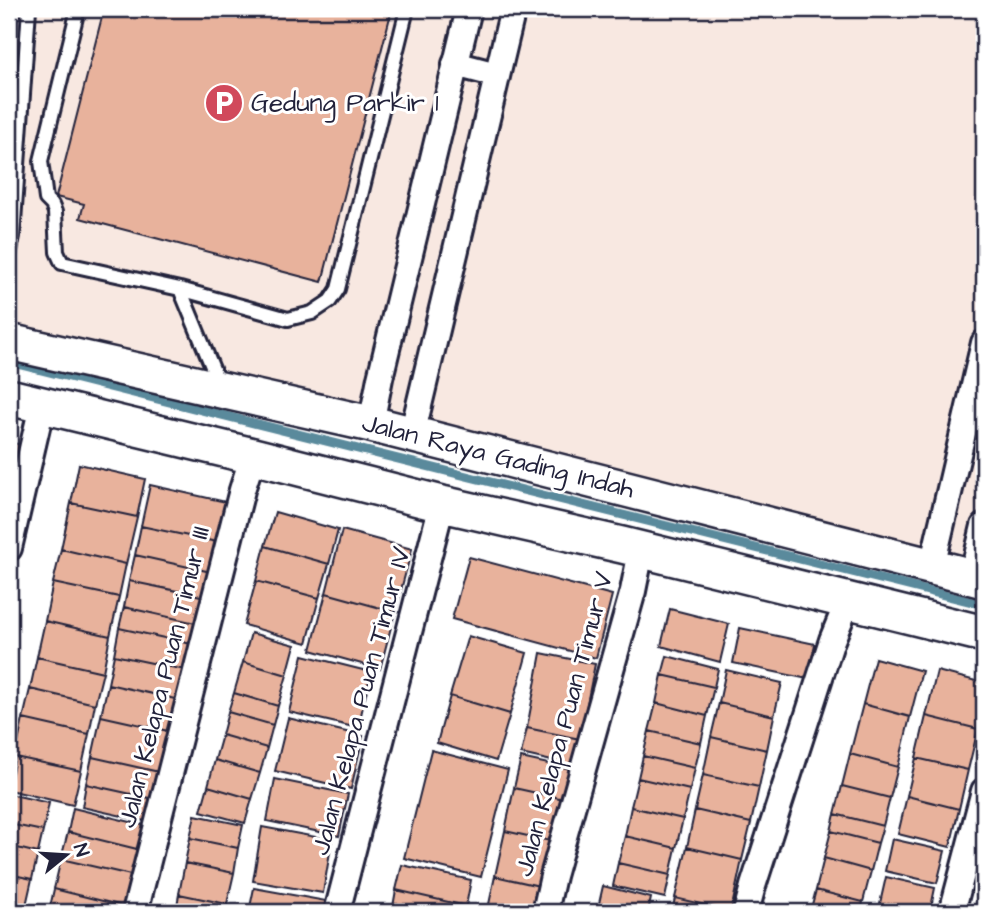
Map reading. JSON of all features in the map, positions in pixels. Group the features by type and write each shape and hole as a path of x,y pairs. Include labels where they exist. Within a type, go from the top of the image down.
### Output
{"street":[{"path":"371,424 469,9"},
{"path":"412,435 513,9"},
{"path":"455,64 497,75"},
{"name":"Jalan Raya Gading Indah","path":"9,342 371,424 978,579"},
{"path":"932,566 984,344"},
{"path":"9,397 984,634"},
{"path":"9,548 43,406"},
{"name":"Jalan Kelapa Puan Timur III","path":"135,912 242,490 253,456"},
{"name":"Jalan Kelapa Puan Timur IV","path":"337,912 442,504"},
{"path":"978,579 984,526"},
{"name":"Jalan Kelapa Puan Timur V","path":"545,912 633,591 641,551"},
{"path":"746,912 832,640 848,601"},
{"path":"952,912 984,791"}],"lane":[{"path":"9,256 13,236 29,9"},
{"path":"78,9 41,161 46,199 52,205 57,220 56,245 62,263 180,289 288,319 313,313 330,301 338,289 407,9"},
{"path":"180,289 222,390"}],"shaded area":[{"path":"9,9 984,9 984,563 447,425 9,332"}],"building":[{"name":"Gedung Parkir 1","path":"104,9 392,9 322,282 80,218 84,204 56,197"},
{"path":"9,442 22,445 9,509"},
{"path":"79,464 145,479 137,517 71,503"},
{"path":"150,485 226,502 217,542 141,526"},
{"path":"71,503 137,517 126,564 61,549"},
{"path":"275,512 338,530 329,564 265,546"},
{"path":"141,526 217,542 211,572 135,555"},
{"path":"342,530 412,549 395,612 326,593"},
{"path":"265,546 329,564 319,598 256,581"},
{"path":"61,549 126,564 119,597 53,583"},
{"path":"135,555 211,572 206,597 129,581"},
{"path":"469,557 612,595 596,658 452,619"},
{"path":"129,581 206,597 200,624 124,607"},
{"path":"256,581 319,598 307,643 244,625"},
{"path":"53,583 119,597 110,636 45,621"},
{"path":"326,593 395,612 380,669 311,650"},
{"path":"124,607 200,624 196,645 119,628"},
{"path":"670,609 729,624 720,662 661,646"},
{"path":"45,621 110,636 103,672 37,657"},
{"path":"119,628 196,645 190,671 114,655"},
{"path":"740,628 815,644 808,679 733,663"},
{"path":"251,633 295,645 287,675 243,662"},
{"path":"468,636 527,653 510,714 450,696"},
{"path":"541,653 595,664 580,739 527,728"},
{"path":"114,655 190,671 184,701 108,684"},
{"path":"303,655 371,672 358,728 289,712"},
{"path":"667,656 718,669 714,687 662,675"},
{"path":"37,657 103,672 95,704 30,689"},
{"path":"875,658 922,671 910,717 863,704"},
{"path":"243,662 287,675 278,706 234,693"},
{"path":"726,670 782,683 774,716 719,703"},
{"path":"937,671 984,683 984,705 978,729 926,716"},
{"path":"662,675 714,687 707,716 656,703"},
{"path":"108,684 184,701 177,733 101,716"},
{"path":"30,689 95,704 89,734 23,719"},
{"path":"234,693 278,706 273,725 228,712"},
{"path":"450,696 510,714 496,761 437,743"},
{"path":"656,703 707,716 701,743 649,731"},
{"path":"719,703 774,716 767,750 711,737"},
{"path":"863,704 910,717 898,767 850,754"},
{"path":"228,712 273,725 267,748 222,735"},
{"path":"101,716 177,733 168,774 92,757"},
{"path":"926,716 978,729 968,770 916,758"},
{"path":"288,718 363,736 351,789 275,771"},
{"path":"23,719 89,734 81,771 15,757"},
{"path":"527,728 580,739 574,766 521,754"},
{"path":"649,731 701,743 695,768 643,756"},
{"path":"222,735 267,748 260,773 215,760"},
{"path":"711,737 767,750 759,787 703,775"},
{"path":"431,750 508,770 481,877 404,858"},
{"path":"850,754 898,767 890,798 842,786"},
{"path":"643,756 695,768 690,790 638,778"},
{"path":"15,757 81,771 73,805 9,790"},
{"path":"92,757 168,774 163,801 86,784"},
{"path":"521,758 571,769 564,799 514,788"},
{"path":"916,758 968,770 959,809 907,796"},
{"path":"215,760 260,773 252,799 208,786"},
{"path":"703,775 759,787 751,823 695,810"},
{"path":"638,778 690,790 683,819 631,807"},
{"path":"275,779 348,794 339,836 267,821"},
{"path":"86,784 163,801 158,824 82,807"},
{"path":"208,786 252,799 245,823 201,811"},
{"path":"842,786 890,798 883,826 835,814"},
{"path":"514,788 564,799 555,842 505,831"},
{"path":"9,794 49,803 43,831 9,824"},
{"path":"907,796 959,809 950,847 898,834"},
{"path":"631,807 683,819 676,848 625,836"},
{"path":"73,808 147,826 141,850 68,832"},
{"path":"695,810 751,823 742,860 687,847"},
{"path":"835,814 883,826 878,843 831,831"},
{"path":"195,815 243,825 238,848 190,838"},
{"path":"9,824 43,831 38,853 9,846"},
{"path":"262,827 332,840 323,893 253,881"},
{"path":"505,831 555,842 544,887 495,876"},
{"path":"831,831 878,843 871,871 824,858"},
{"path":"68,832 141,850 135,876 61,859"},
{"path":"625,836 676,848 670,875 618,863"},
{"path":"190,838 238,848 234,873 185,863"},
{"path":"892,839 945,851 937,883 885,871"},
{"path":"9,846 38,853 32,879 9,874"},
{"path":"687,847 742,860 731,911 675,898"},
{"path":"824,858 871,871 863,902 816,890"},
{"path":"61,859 135,876 127,907 54,889"},
{"path":"185,863 234,873 227,904 179,894"},
{"path":"618,863 670,875 665,898 613,886"},
{"path":"402,865 471,880 466,906 396,890"},
{"path":"9,874 32,879 25,910 9,906"},
{"path":"495,876 544,887 539,912 500,912 488,909"},
{"path":"886,877 935,888 930,912 878,912"},
{"path":"603,886 651,898 648,912 597,912"},
{"path":"254,888 326,901 324,912 249,912"},
{"path":"54,889 127,907 126,912 49,912"},
{"path":"396,890 466,906 464,912 392,912"},
{"path":"816,890 863,902 861,912 810,912"},
{"path":"179,894 227,904 225,912 176,912"},
{"path":"675,898 731,911 731,912 672,912"},
{"path":"9,906 25,910 25,912 9,912"}],"waterway":[{"path":"9,362 984,605"}],"place":[{"name":"Gedung Parkir 1","path":"224,103"}]}
